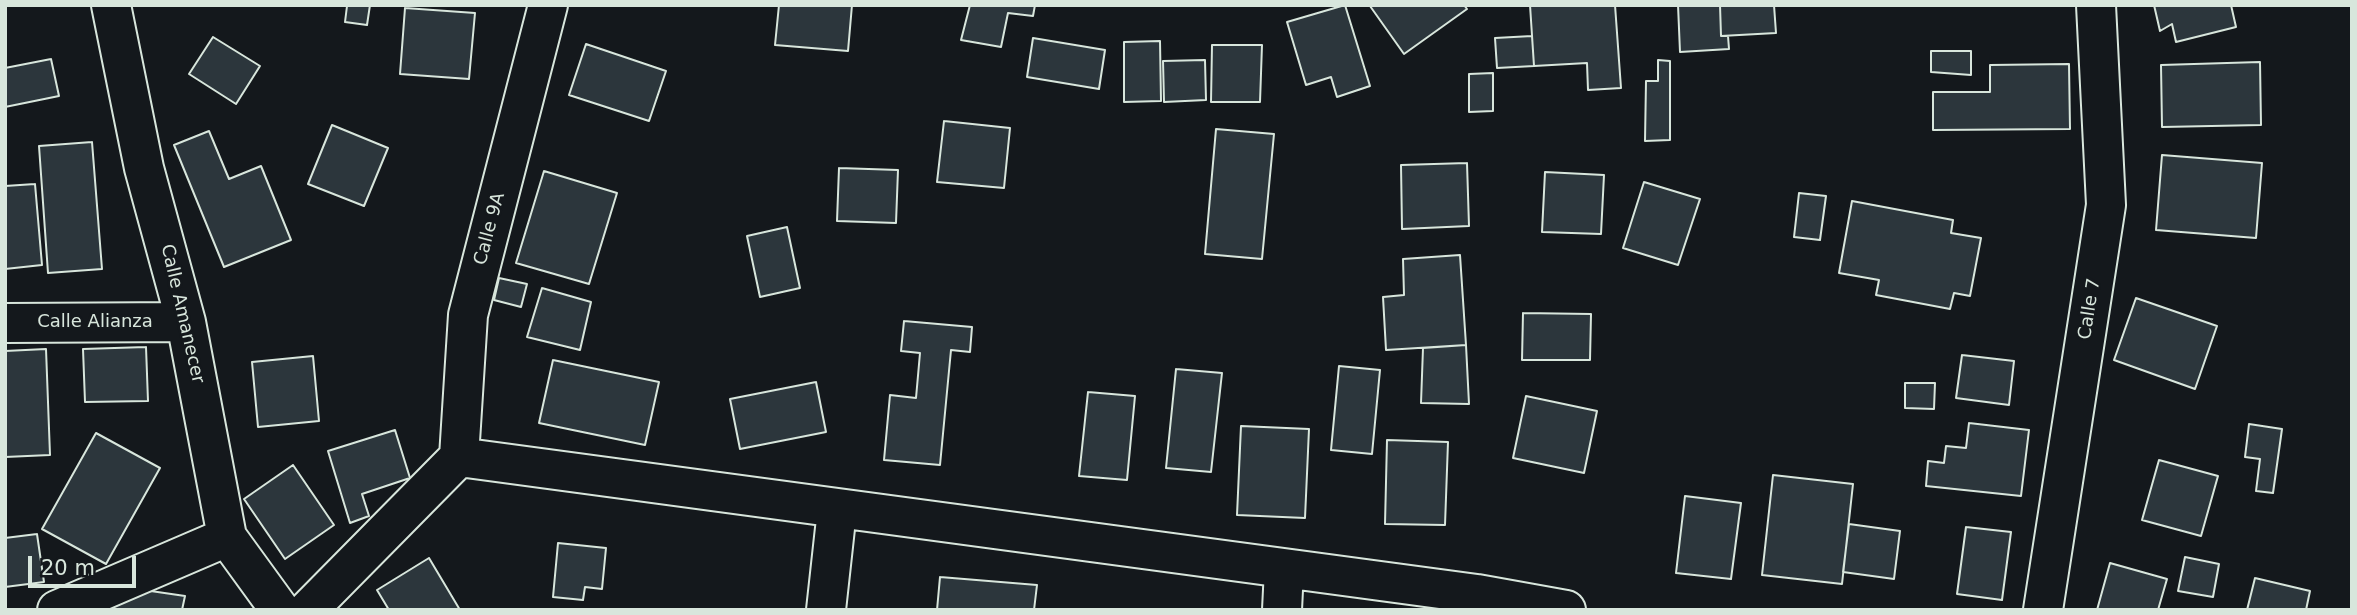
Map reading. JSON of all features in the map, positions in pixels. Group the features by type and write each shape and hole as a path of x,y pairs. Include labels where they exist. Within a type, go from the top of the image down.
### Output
{"street":[{"name":"Calle Amanecer","path":"111,5 144,168 186,322 227,537 280,610"},
{"name":"Calle 9A","path":"459,457 468,315 548,5"},
{"name":"Calle 7","path":"2043,610 2106,205 2096,5"},
{"name":"Calle Alianza","path":"5,323 186,322"},
{"path":"308,610 459,457 837,510 1477,594 1566,610"},
{"path":"827,610 837,510"},
{"path":"57,610 227,537"},
{"path":"1282,610 1284,569"}],"building":[{"path":"344,5 370,5 367,25 345,22 347,6"},
{"path":"779,5 852,5 848,51 775,45"},
{"path":"970,5 1035,5 1033,16 1008,13 1001,47 961,40"},
{"path":"1345,5 1370,86 1337,97 1331,77 1306,85 1287,22"},
{"path":"1464,5 1467,9 1404,54 1370,6"},
{"path":"1530,5 1615,5 1621,88 1588,90 1587,63 1534,66"},
{"path":"1678,5 1720,5 1721,36 1728,36 1729,49 1680,52"},
{"path":"1720,5 1774,5 1776,33 1721,36"},
{"path":"2154,5 2231,5 2236,27 2176,42 2172,24 2160,31"},
{"path":"405,8 475,13 469,79 400,74"},
{"path":"1532,36 1534,66 1497,68 1495,38"},
{"path":"213,37 260,66 236,104 189,74"},
{"path":"1033,38 1105,50 1099,89 1027,77"},
{"path":"1160,41 1161,101 1124,102 1124,42"},
{"path":"586,44 666,71 649,121 569,95"},
{"path":"1212,45 1262,45 1260,102 1211,102"},
{"path":"1931,51 1971,51 1971,75 1931,72"},
{"path":"51,59 59,96 5,107 5,68"},
{"path":"1205,60 1206,100 1164,102 1163,61"},
{"path":"1658,60 1670,61 1670,140 1645,141 1646,81 1658,81"},
{"path":"2260,62 2261,125 2162,127 2161,65"},
{"path":"2069,64 2070,129 1933,130 1933,92 1990,92 1990,65"},
{"path":"1493,73 1493,111 1469,112 1469,74"},
{"path":"944,121 1010,128 1004,188 937,182"},
{"path":"332,125 388,148 364,206 308,184"},
{"path":"1216,129 1274,134 1262,259 1205,254"},
{"path":"209,131 229,179 261,166 291,240 224,267 174,145"},
{"path":"92,142 102,269 48,273 39,146"},
{"path":"2162,155 2262,163 2256,238 2156,230"},
{"path":"1467,163 1469,226 1402,229 1401,165"},
{"path":"839,168 898,170 896,223 837,221"},
{"path":"544,171 617,193 589,284 516,263"},
{"path":"1545,172 1604,175 1601,234 1542,232"},
{"path":"1644,182 1700,199 1678,265 1623,248"},
{"path":"35,184 42,265 5,269 5,186"},
{"path":"1799,193 1826,196 1820,240 1794,237"},
{"path":"1852,201 1953,220 1951,233 1981,238 1970,296 1954,293 1950,309 1876,295 1879,280 1839,273"},
{"path":"787,227 800,288 760,297 747,236"},
{"path":"1460,255 1466,345 1386,350 1383,297 1404,295 1403,259"},
{"path":"499,278 527,284 521,307 494,300"},
{"path":"542,288 591,302 580,350 527,337"},
{"path":"2136,298 2217,326 2195,389 2114,360"},
{"path":"1523,313 1591,314 1590,360 1522,360"},
{"path":"904,321 972,327 970,352 951,350 940,465 884,460 890,395 916,398 920,353 901,351"},
{"path":"1466,345 1469,404 1421,403 1423,348"},
{"path":"146,347 148,401 85,402 83,349"},
{"path":"46,349 50,455 5,457 5,351"},
{"path":"1962,355 2014,361 2009,405 1956,398"},
{"path":"313,356 319,421 258,427 252,362"},
{"path":"553,360 659,382 645,445 539,423"},
{"path":"1339,366 1380,370 1372,454 1331,450"},
{"path":"1176,369 1222,373 1211,472 1166,468"},
{"path":"816,382 826,432 740,449 730,399"},
{"path":"1905,383 1935,383 1934,409 1905,408"},
{"path":"1088,392 1135,396 1127,480 1079,476"},
{"path":"1526,396 1597,411 1584,473 1513,458"},
{"path":"1969,423 2029,430 2021,496 1926,486 1928,461 1944,463 1946,446 1966,448"},
{"path":"2249,424 2282,429 2273,493 2256,491 2260,459 2245,457"},
{"path":"1241,426 1309,429 1305,518 1237,515"},
{"path":"395,430 410,478 362,494 369,516 350,523 328,451"},
{"path":"96,433 160,468 106,564 42,529"},
{"path":"1387,440 1448,442 1445,525 1385,524"},
{"path":"2159,460 2218,476 2201,536 2142,520"},
{"path":"293,465 334,525 285,559 244,499"},
{"path":"1773,475 1853,484 1842,584 1762,575"},
{"path":"1685,496 1741,503 1731,579 1676,573"},
{"path":"1849,524 1900,531 1894,579 1843,572"},
{"path":"1966,527 2011,532 2002,600 1957,594"},
{"path":"37,534 44,582 5,587 5,538"},
{"path":"558,543 606,548 602,589 585,587 583,600 553,597"},
{"path":"2185,557 2219,564 2213,597 2178,591"},
{"path":"429,558 460,610 389,610 377,590"},
{"path":"2110,563 2167,579 2158,610 2097,610"},
{"path":"940,577 1037,585 1034,610 937,610"},
{"path":"2255,578 2310,591 2306,610 2247,610"},
{"path":"137,589 185,596 182,610 101,610"}]}
